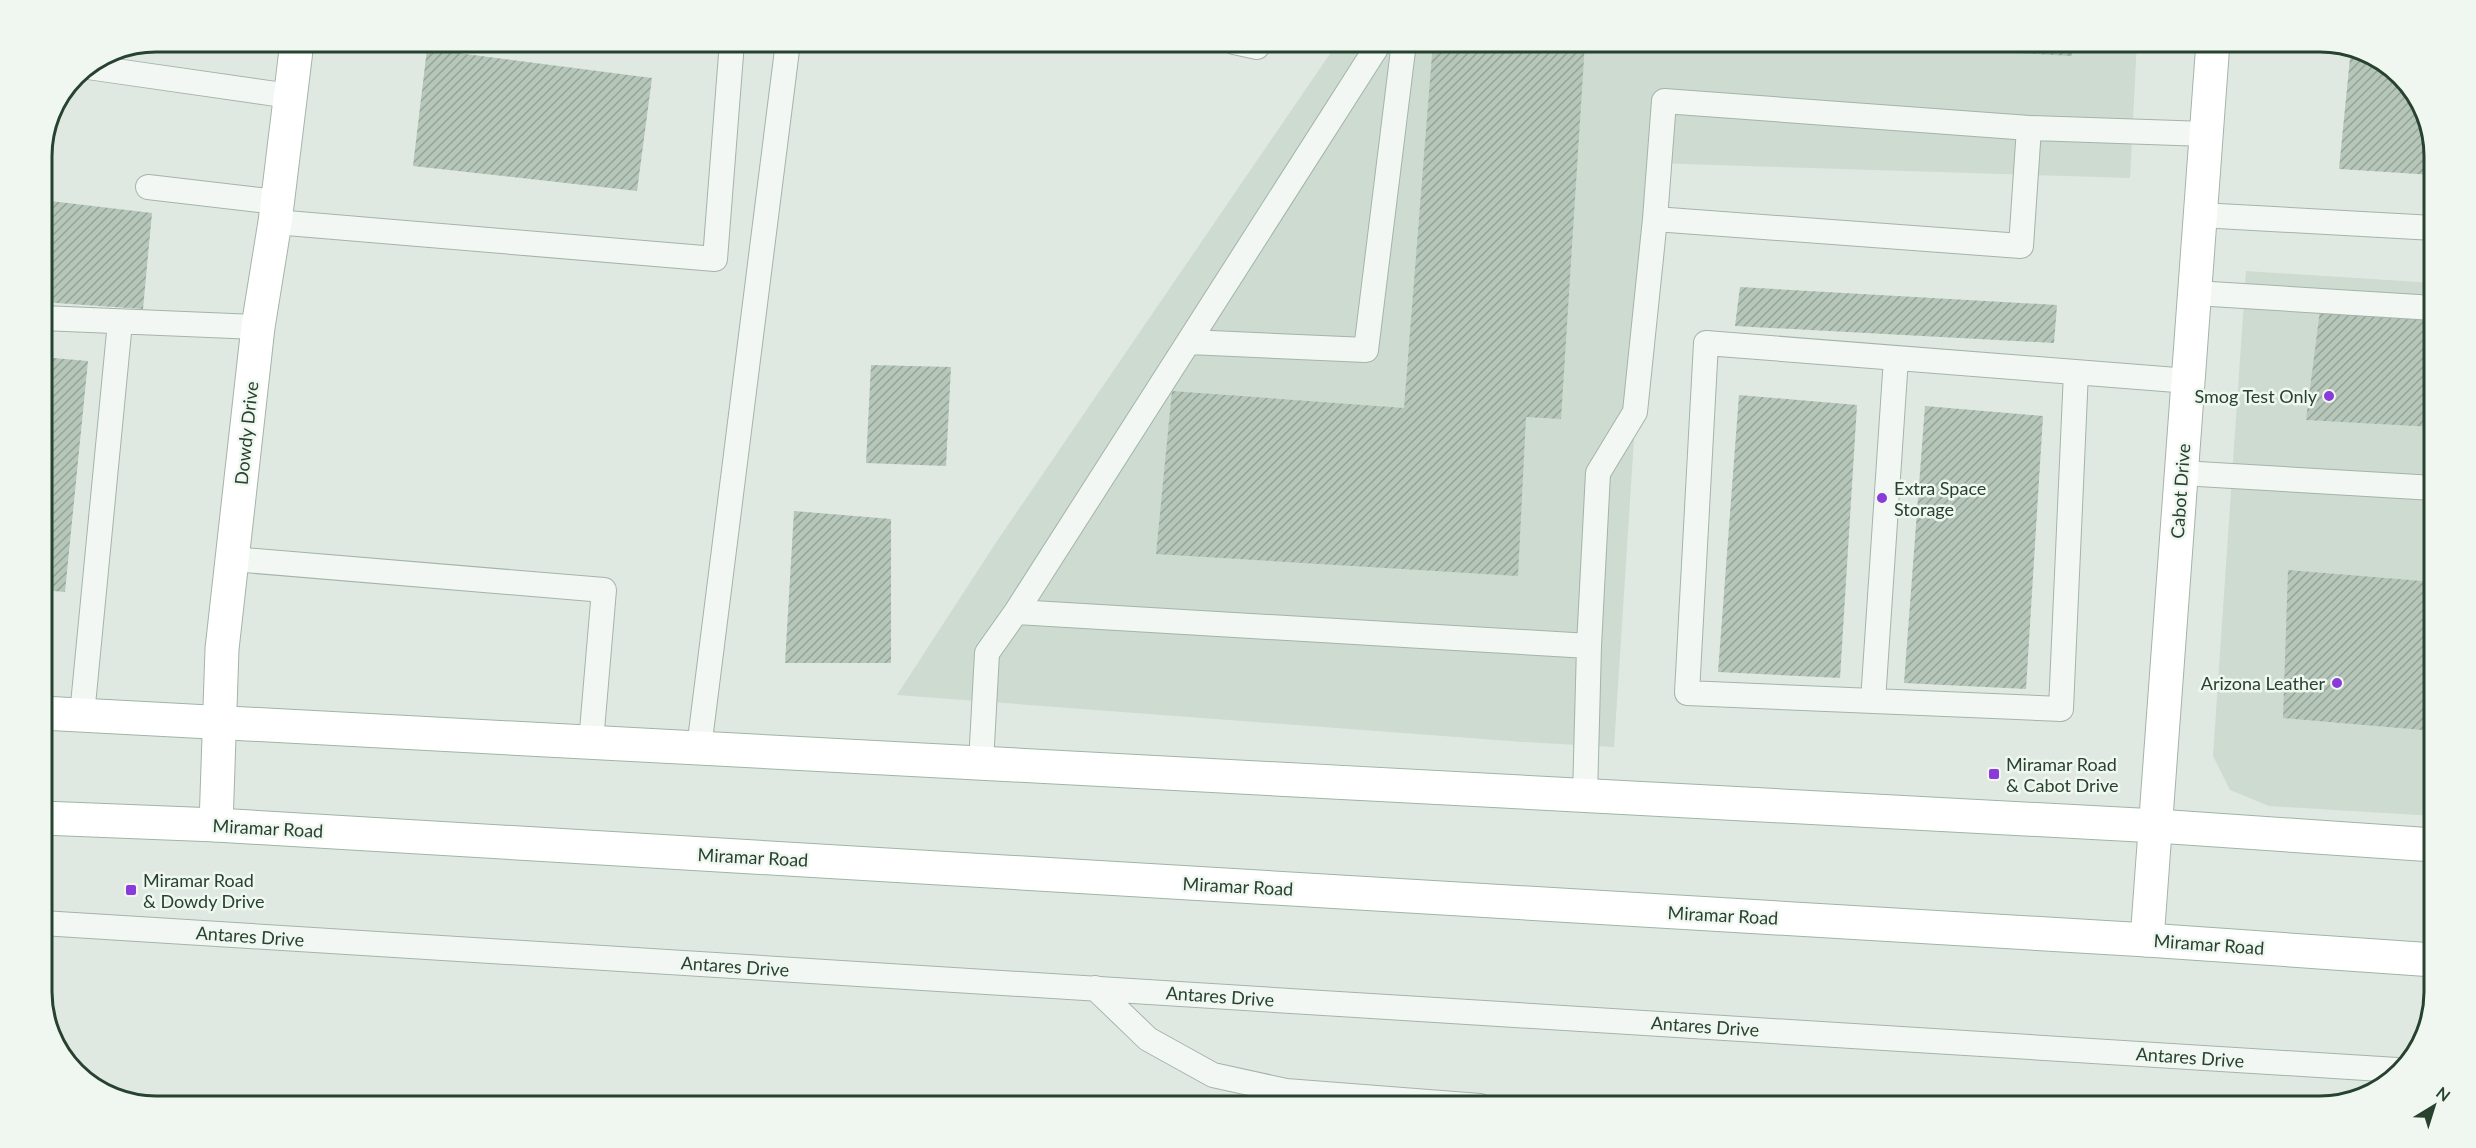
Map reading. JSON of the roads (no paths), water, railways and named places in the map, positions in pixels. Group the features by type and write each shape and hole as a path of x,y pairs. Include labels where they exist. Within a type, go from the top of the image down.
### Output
{"main road":[{"name":"Dowdy Drive","path":"216,825 222,649 258,327 276,212 296,52"},
{"name":"Cabot Drive","path":"2147,940 2212,52"},
{"path":"53,714 2157,826 2424,844"},
{"name":"Miramar Road","path":"53,818 216,825 2147,940 2424,959"}],"lane":[{"path":"148,188 276,212 715,259 731,52"},
{"path":"699,748 787,52"},
{"path":"981,763 987,653 1016,612 1374,52"},
{"path":"1189,342 1366,350 1403,52"},
{"path":"101,69 290,96"},
{"path":"1585,796 1589,646 1598,473 1635,412 1655,219 1664,101 2029,128 2206,134"},
{"path":"1655,219 2021,246 2029,128"},
{"path":"2200,215 2423,227"},
{"path":"2195,293 2423,307"},
{"path":"53,319 258,327"},
{"path":"82,715 120,322"},
{"path":"2076,372 2061,709 1687,693 1706,343 2076,372 2189,381"},
{"path":"1873,701 1896,358"},
{"path":"2181,473 2423,487"},
{"path":"232,559 604,590 591,742"},
{"path":"1016,612 1589,646"},
{"name":"Antares Drive","path":"53,924 2388,1069"},
{"path":"1095,988 1148,1038 1213,1075 1286,1091 1351,1096"}],"place":[{"name":"Smog Test Only","path":"2329,396"},
{"name":"Extra Space Storage","path":"1882,498"},
{"name":"Arizona Leather","path":"2337,683"},
{"name":"Miramar Road & Cabot Drive","path":"1994,774"},
{"name":"Miramar Road & Dowdy Drive","path":"131,890"}]}
